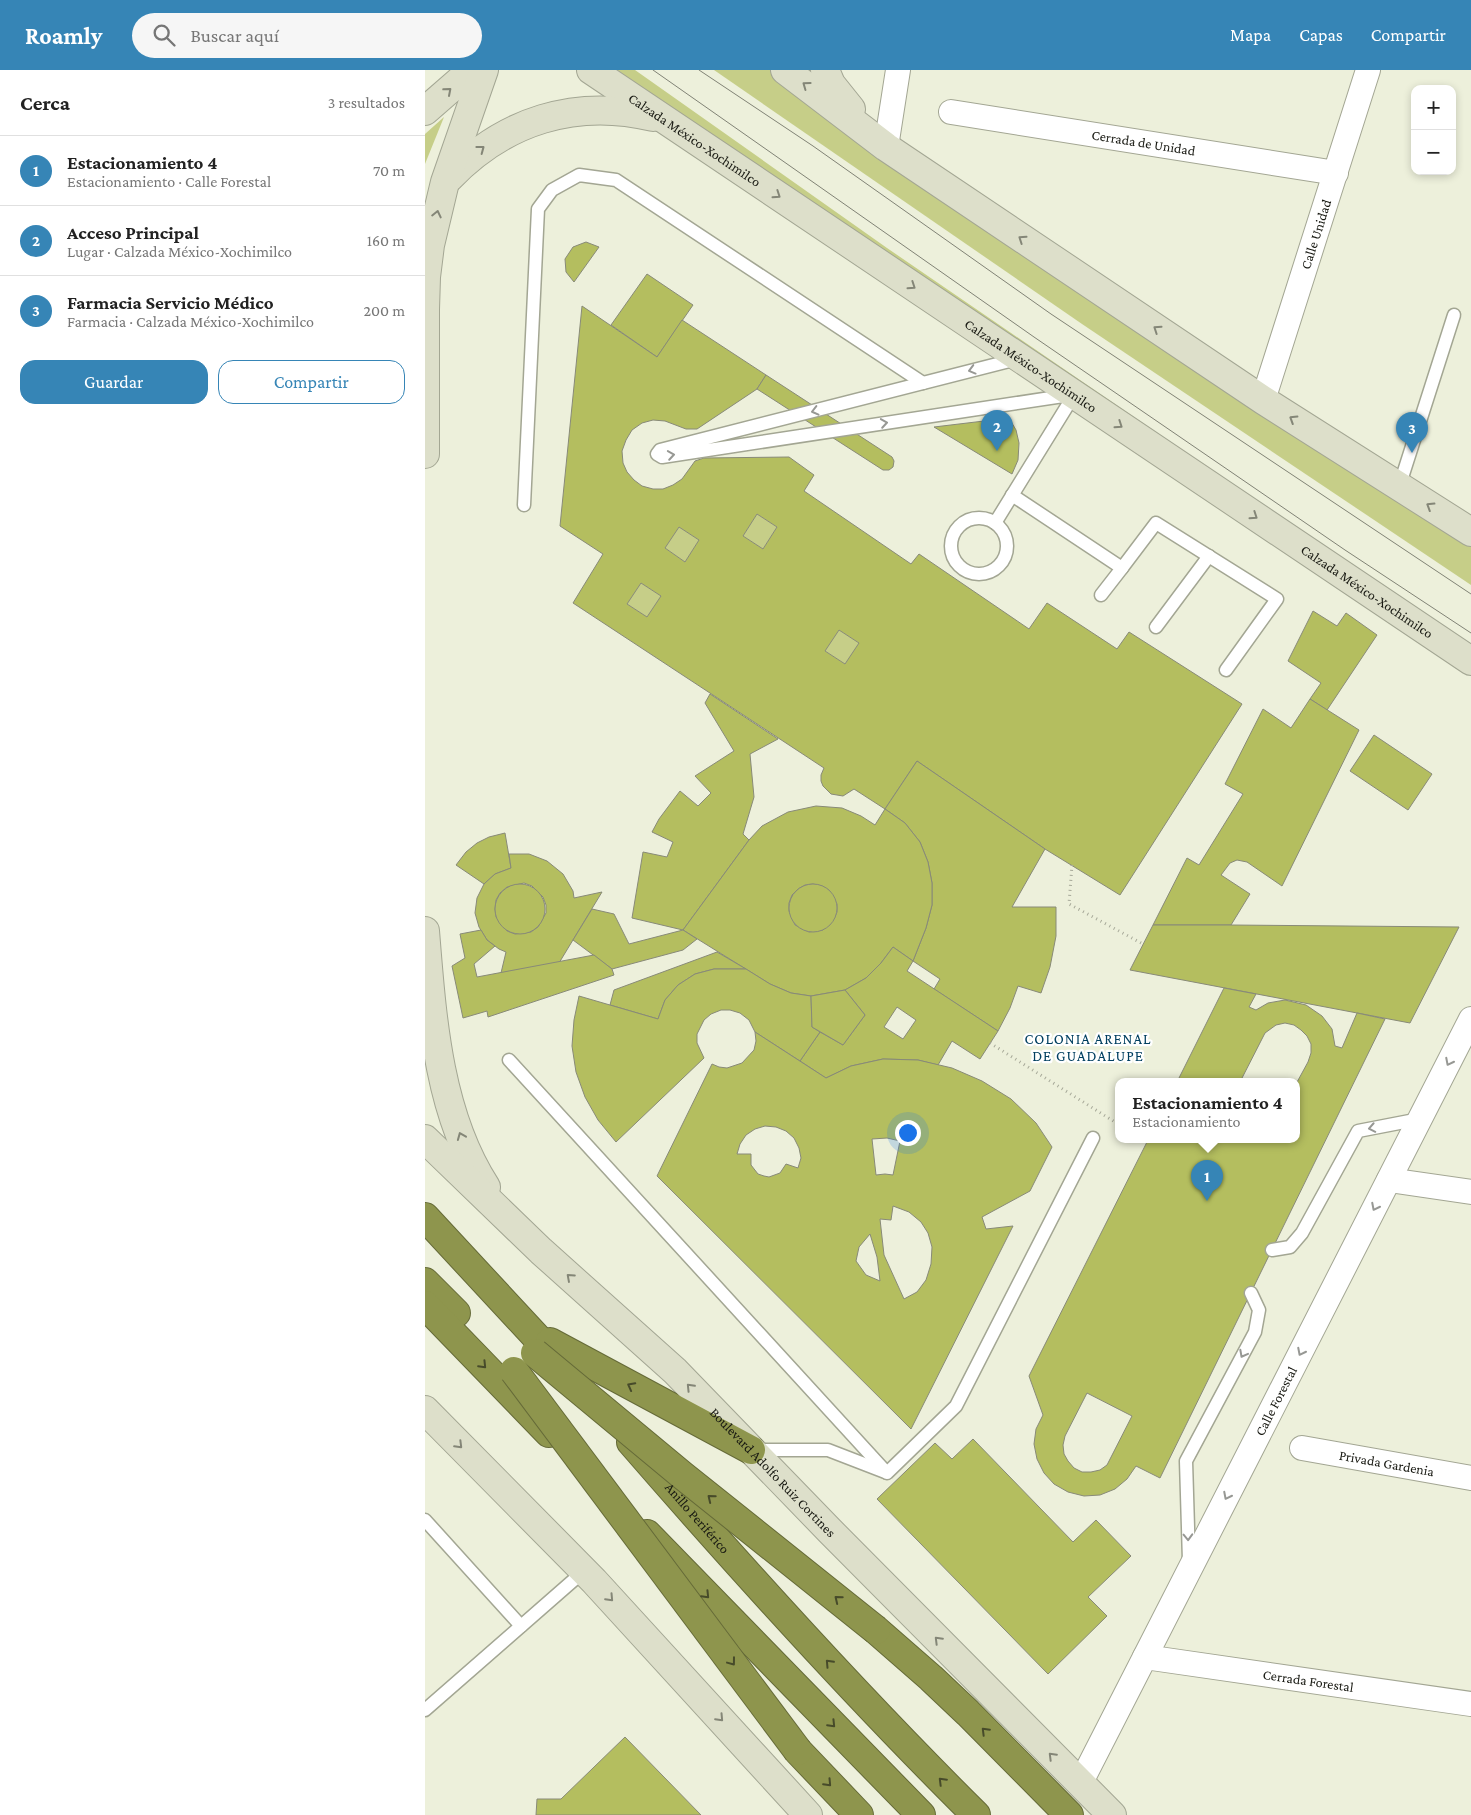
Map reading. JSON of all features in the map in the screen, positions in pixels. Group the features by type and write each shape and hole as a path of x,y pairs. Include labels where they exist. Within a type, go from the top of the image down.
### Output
{"highway":[{"name":"Anillo Periférico","path":"425,1217 535,1344 774,1605 919,1758 976,1815"},
{"path":"425,1240 535,1344 682,1475 876,1630 931,1678 1069,1815"},
{"path":"425,1282 514,1371 798,1751 859,1815"},
{"path":"425,1305 921,1815"},
{"path":"535,1344 751,1450"}],"main road":[{"path":"425,111 472,70"},
{"path":"425,454 426,277 433,229 445,182 484,70"},
{"name":"Calzada México-Xochimilco","path":"591,70 1471,661"},
{"path":"785,70 886,147 1263,400 1399,487 1470,529"},
{"path":"825,70 831,84 886,147"},
{"path":"445,182 464,162 485,145 508,132 550,116 585,110 611,110 638,113 664,119"},
{"path":"425,931 439,1065 459,1130 477,1174 500,1210"},
{"name":"Boulevard Adolfo Ruiz Cortines","path":"425,1139 541,1251 675,1371 1112,1815"},
{"path":"425,1410 584,1571 809,1815"}],"street":[{"path":"886,147 898,70"},
{"name":"Calle Unidad","path":"1263,400 1368,70"},
{"name":"Cerrada de Unidad","path":"951,112 1335,172"},
{"name":"Calle Forestal","path":"1080,1784 1471,1019"},
{"path":"1389,1180 1471,1192"},
{"name":"Privada Gardenia","path":"1302,1448 1471,1478"},
{"name":"Cerrada Forestal","path":"1145,1657 1471,1704"}],"lane":[{"path":"524,504 538,209 552,190 579,175 616,180 923,383"},
{"path":"1399,487 1454,315"},
{"path":"1019,358 660,450 657,454 662,457 1074,395"},
{"path":"995,523 1074,395"},
{"path":"1012,495 1122,568"},
{"path":"978,518 995,523 1003,530 1006,539 1005,558 1000,566 983,574 973,574 964,570 953,556 951,548 952,539 956,531 970,520 978,518"},
{"path":"1101,595 1156,523 1277,599 1226,670"},
{"path":"1156,626 1209,556"},
{"path":"509,1060 887,1473"},
{"path":"1272,1250 1290,1247 1302,1233 1358,1131 1420,1119"},
{"path":"887,1473 956,1406 1093,1138"},
{"path":"1190,1569 1186,1461 1255,1332 1259,1310 1251,1293"},
{"path":"751,1450 828,1450 887,1473"},
{"path":"425,1520 521,1626"},
{"path":"425,1710 584,1571"}],"path":[{"path":"1072,865 1069,904 1143,944"},
{"path":"990,1043 1115,1122"}],"green space":[{"path":"602,70 635,70 887,248 1210,469"},
{"path":"714,70 773,70 1469,537 1471,546 1471,585 1082,324"},
{"path":"444,117 425,164 425,134"},
{"path":"757,514 777,527 763,549 743,536"},
{"path":"679,527 699,540 685,562 665,548"},
{"path":"641,583 661,596 647,617 627,604"},
{"path":"839,630 859,643 845,664 825,651"}],"building":[{"path":"586,242 599,247 574,282 566,272 565,259 573,247"},
{"path":"647,274 693,305 657,357 611,325"},
{"path":"582,306 657,357 682,320 766,375 757,389 697,429 686,429 665,421 653,420 642,423 632,430 622,451 623,463 627,472 642,486 663,489 673,485 682,479 695,461 704,458 789,457 814,475 804,491 911,564 919,554 1029,629 1047,603 1117,649 1129,632 1242,704 1120,895 1045,849 917,761 885,809 854,789 843,796 831,794 821,781 824,768 573,603 603,554 560,526","holes":["757,514 777,527 763,549 743,536","679,527 699,540 685,562 665,548","641,583 661,596 647,617 627,604","839,630 859,643 845,664 825,651"]},
{"path":"766,375 892,457 894,461 893,467 889,470 883,470 757,389"},
{"path":"1009,418 1016,430 1019,443 1018,460 1012,474 934,427"},
{"path":"1313,611 1337,626 1346,613 1377,635 1327,710 1310,699 1321,683 1288,661"},
{"path":"710,694 778,739 750,754 754,797 743,834 749,840 683,930 632,918 643,852 667,857 673,842 652,832 659,819 680,791 698,806 711,793 695,776 734,751 705,703"},
{"path":"1310,699 1359,730 1282,886 1247,862 1237,860 1230,863 1221,875 1250,894 1231,925 1153,925 1187,858 1199,865 1243,794 1225,784 1263,709 1291,728"},
{"path":"1374,735 1432,774 1408,810 1350,771"},
{"path":"917,761 1045,849 1012,907 1056,907 1056,936 1050,967 1041,993 1018,986 1010,1008 998,1031 934,989 940,979 913,961 926,928 932,905 932,883 928,862 920,842 905,823 885,809"},
{"path":"816,806 842,808 861,816 875,825 885,809 905,823 920,842 928,862 932,883 932,905 926,928 913,961 893,947 866,978 845,990 811,996 791,993 770,984 683,930 749,840 762,826 788,812","holes":["805,885 822,886 829,890 837,904 837,912 834,919 823,930 809,932 795,925 789,911 789,903 792,895"]},
{"path":"505,833 511,868 495,874 484,884 456,865 466,852 477,843 489,837"},
{"path":"509,854 529,854 547,861 563,874 573,891 574,898 602,892 559,963 501,973 506,952 487,940 479,927 475,913 477,898 484,884 495,874 511,868","holes":["524,883 532,886 543,897 546,913 538,927 531,932 515,934 507,931 496,917 496,900 507,887"]},
{"path":"525,884 538,891 544,899 544,919 538,927 530,933 515,934 502,927 496,919 495,904 502,891 510,885"},
{"path":"808,884 818,884 830,891 837,903 837,913 830,925 818,932 808,932 800,928 793,921 789,913 789,903 793,895 800,888"},
{"path":"592,909 614,914 629,944 683,930 697,939 683,950 612,969 573,940"},
{"path":"1153,925 1459,927 1410,1023 1130,970"},
{"path":"481,930 487,940 495,946 474,964 477,977 594,955 612,969 614,975 488,1017 487,1011 463,1018 452,966 465,958 460,934"},
{"path":"893,947 913,961 907,971 998,1031 980,1059 952,1041 938,1065 918,1060 883,1059 851,1066 826,1078 800,1061 820,1032 843,1045 865,1015 845,990 866,978","holes":["897,1007 916,1020 903,1039 884,1027"]},
{"path":"717,952 746,969 714,969 695,974 678,985 665,1000 658,1019 610,1005 614,990"},
{"path":"714,969 746,969 770,984 791,993 811,996 812,1027 820,1032 800,1061 755,1032 749,1020 740,1013 721,1010 711,1014 704,1020 697,1034 697,1043 704,1058 616,1142 598,1120 585,1097 576,1072 572,1046 574,1020 579,996 658,1019 665,1000 678,985 695,974"},
{"path":"1224,988 1256,994 1249,1007 1256,1010 1268,1003 1285,1000 1306,1005 1322,1016 1332,1029 1335,1046 1342,1048 1357,1013 1385,1019 1160,1478 1136,1466 1127,1479 1115,1489 1100,1495 1084,1496 1068,1492 1054,1484 1044,1473 1037,1459 1034,1444 1036,1429 1043,1415 1029,1376 1146,1143 1300,1143 1299,1078 1308,1062 1311,1044 1307,1036 1294,1025 1285,1023 1276,1025 1265,1033 1242,1078 1179,1078","holes":["1087,1393 1132,1416 1107,1465 1100,1470 1082,1472 1074,1468 1064,1454 1065,1436"]},
{"path":"845,990 865,1015 843,1045 812,1027 811,996"},
{"path":"755,1032 826,1078 851,1066 883,1059 918,1060 952,1068 982,1081 1011,1099 1036,1123 1052,1147 1030,1191 982,1217 986,1229 1013,1226 911,1429 657,1176 712,1064 727,1068 742,1063 754,1050","holes":["765,1126 776,1127 786,1131 794,1138 801,1158 798,1168 786,1164 780,1173 769,1177 758,1174 751,1165 751,1154 737,1154 740,1144 746,1135 755,1129","887,1138 900,1141 893,1175 876,1175 872,1139","893,1206 909,1212 921,1222 928,1233 932,1247 931,1264 926,1280 917,1292 904,1299 884,1255 880,1219 891,1220","870,1234 877,1257 880,1281 866,1275 856,1261 859,1247"]},
{"path":"973,1439 1073,1542 1096,1520 1131,1556 1088,1597 1107,1616 1048,1674 877,1499 935,1443 952,1459"},
{"path":"625,1737 701,1815 536,1815 537,1799 561,1799"}],"tram line":[{"path":"653,70 1034,337 1345,550 1471,633"},
{"path":"699,70 813,146 1051,314 1471,594"}],"place":[{"name":"Acceso Principal","path":"997,451"},
{"name":"Farmacia Servicio Médico","path":"1412,453"},
{"name":"Estacionamiento 4","path":"1207,1201"}],"district":[{"name":"COLONIA ARENAL DE GUADALUPE","path":"1088,1048"}]}
